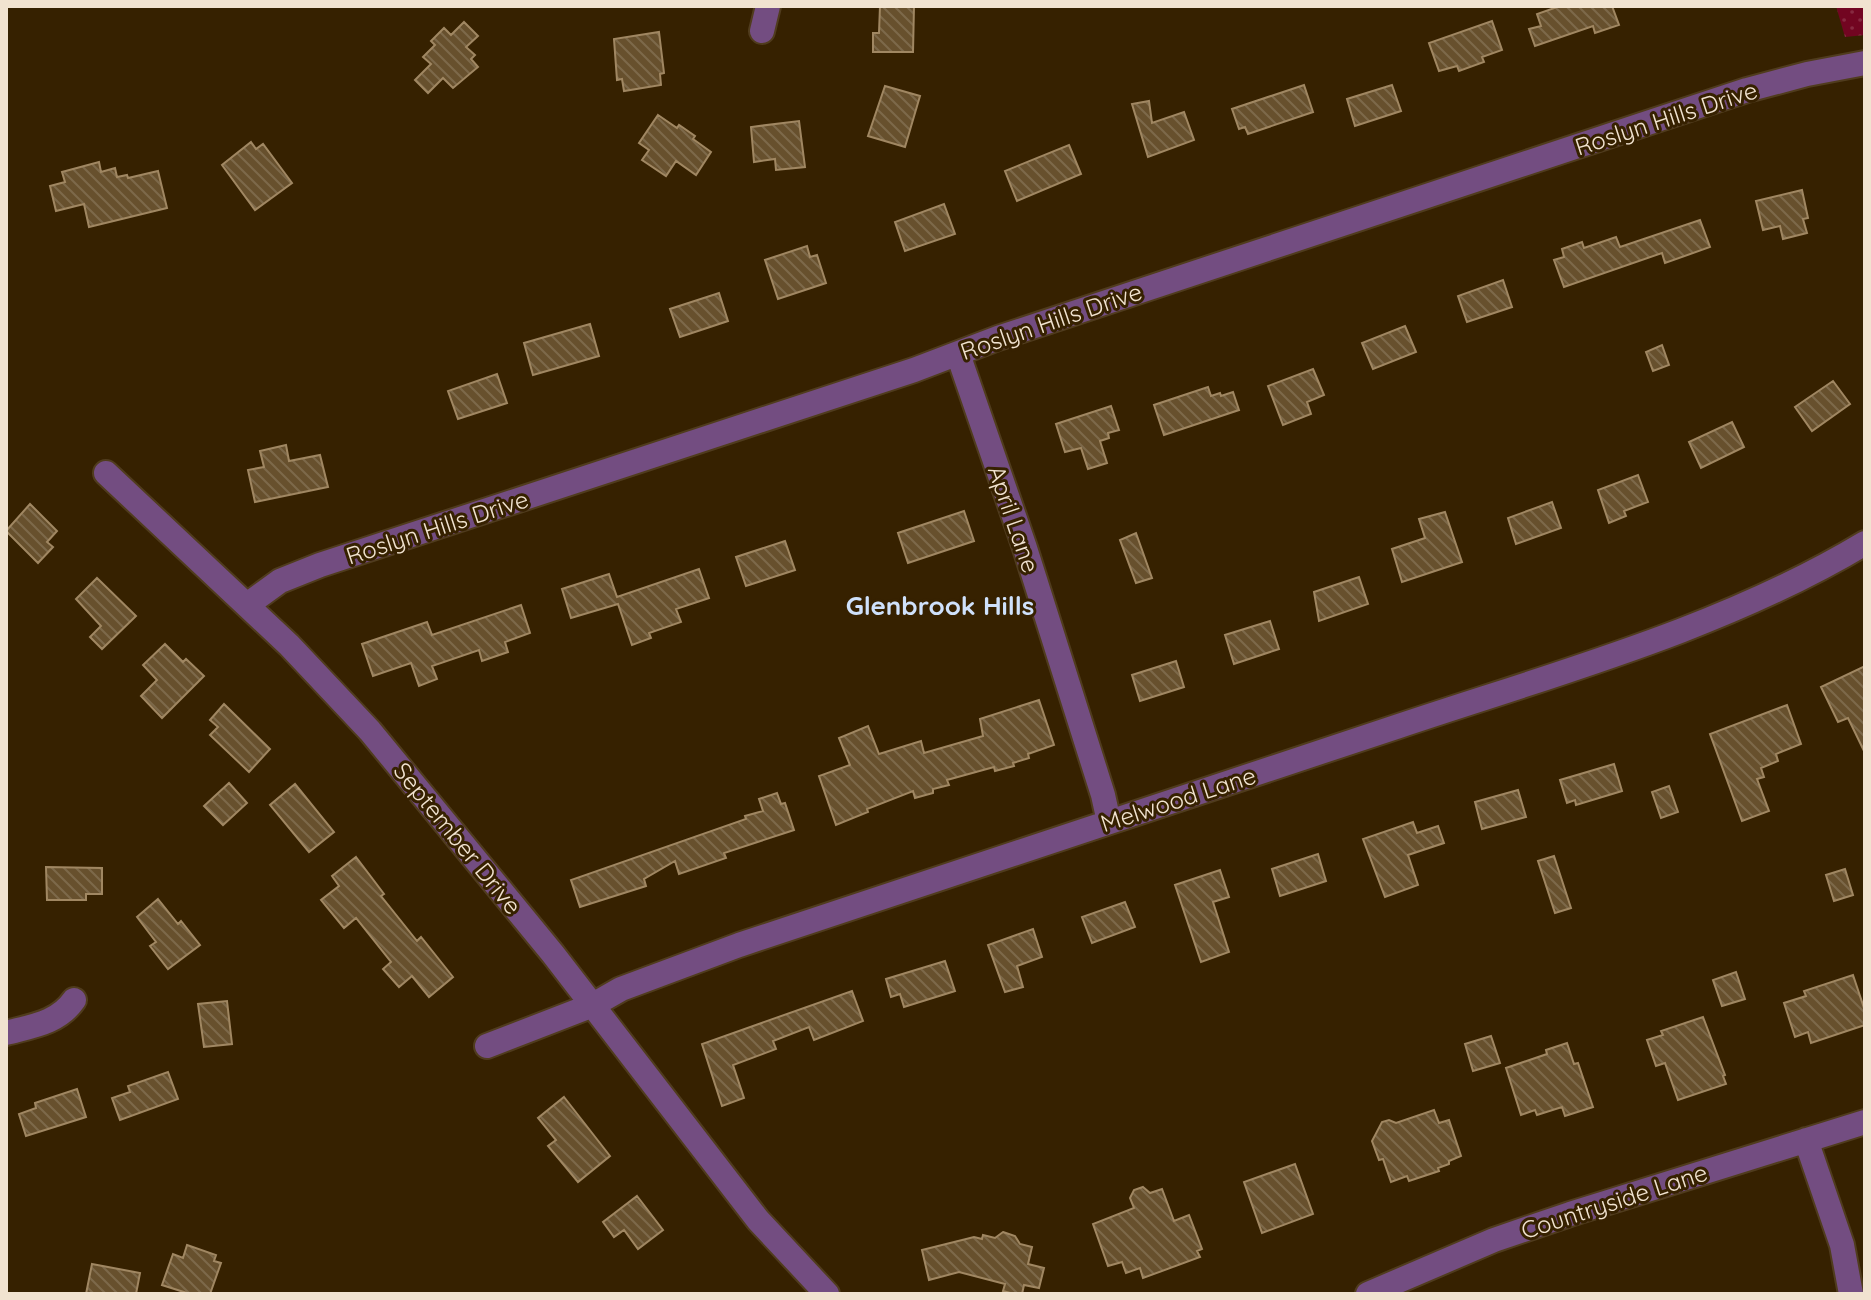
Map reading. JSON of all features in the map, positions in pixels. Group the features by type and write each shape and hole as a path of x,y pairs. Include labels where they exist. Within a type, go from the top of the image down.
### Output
{"street":[{"path":"762,31 768,6"},
{"name":"Roslyn Hills Drive","path":"247,605 280,581 320,565 958,354 1463,182 1747,90 1865,63"},
{"name":"April Lane","path":"958,354 1025,548 1109,822"},
{"name":"September Drive","path":"106,473 289,645 370,731 444,818 593,1005 773,1237 827,1294"},
{"name":"Melwood Lane","path":"487,1046 593,1005 621,989 739,945 1570,669 1708,619 1785,587 1865,543"},
{"path":"6,1033 49,1022 66,1012 74,1000"},
{"name":"Countryside Lane","path":"1368,1294 1494,1240 1865,1122"},
{"path":"1806,1140 1842,1245 1851,1294"}],"shaded area":[{"path":"1836,6 1865,6 1865,35 1845,37"}],"building":[{"path":"880,6 914,6 913,52 873,52 873,33 879,33"},
{"path":"1560,6 1612,6 1619,25 1595,33 1593,26 1535,46 1529,29 1541,26 1537,14"},
{"path":"1492,21 1502,50 1482,57 1484,62 1459,71 1457,66 1439,71 1429,43"},
{"path":"464,22 478,36 466,47 475,55 471,59 478,67 453,88 443,78 428,93 415,80 431,64 423,57 435,45 431,41 444,28 451,35"},
{"path":"659,32 664,73 660,74 661,85 624,91 622,79 617,80 614,39"},
{"path":"1304,85 1313,112 1248,134 1245,127 1239,129 1232,109"},
{"path":"1392,85 1401,111 1355,126 1347,99"},
{"path":"885,86 920,96 905,147 868,136"},
{"path":"1149,101 1152,123 1184,112 1194,140 1148,157 1132,104"},
{"path":"658,115 695,136 693,139 711,152 696,175 676,161 666,176 642,160 649,150 639,143"},
{"path":"799,121 805,167 776,170 775,159 754,162 751,127"},
{"path":"251,142 256,149 263,144 292,183 255,210 222,165"},
{"path":"1069,145 1081,174 1017,201 1005,171"},
{"path":"99,162 101,172 115,168 117,177 127,175 128,178 158,171 167,208 89,227 84,204 56,211 50,186 65,182 62,172"},
{"path":"1802,190 1808,218 1803,219 1807,233 1783,239 1780,226 1763,230 1756,201"},
{"path":"944,204 955,234 905,251 895,222"},
{"path":"1700,220 1710,247 1665,263 1662,253 1564,287 1554,260 1564,257 1562,249 1582,242 1584,248 1616,237 1620,247"},
{"path":"807,246 810,257 817,255 826,283 778,299 765,260"},
{"path":"1503,280 1512,307 1467,322 1458,296"},
{"path":"719,293 728,321 680,337 670,309"},
{"path":"590,324 599,356 533,375 524,343"},
{"path":"1405,326 1416,352 1373,369 1362,343"},
{"path":"1662,345 1669,365 1653,371 1646,352"},
{"path":"1313,369 1324,395 1307,402 1311,414 1283,425 1268,386"},
{"path":"497,374 507,403 458,419 448,391"},
{"path":"1833,381 1850,404 1812,431 1795,407"},
{"path":"1208,387 1211,396 1233,392 1239,410 1164,435 1154,405"},
{"path":"1111,406 1119,430 1108,433 1109,438 1100,441 1107,463 1088,469 1081,448 1065,452 1056,424"},
{"path":"1732,422 1744,447 1701,468 1689,442"},
{"path":"286,445 289,461 320,455 328,487 255,502 248,470 264,467 260,451"},
{"path":"1638,475 1648,502 1624,511 1626,516 1609,523 1598,490"},
{"path":"1552,502 1561,528 1516,544 1508,518"},
{"path":"30,504 57,531 47,542 53,547 38,563 6,531"},
{"path":"964,511 974,541 908,563 898,533"},
{"path":"1445,512 1462,562 1402,582 1392,549 1425,538 1419,519"},
{"path":"1136,533 1152,578 1136,583 1120,540"},
{"path":"785,541 795,570 746,586 736,557"},
{"path":"699,569 709,598 676,609 681,622 649,633 651,638 632,645 618,604 571,618 562,589 609,574 617,597"},
{"path":"1359,577 1368,604 1319,621 1314,592"},
{"path":"97,578 136,616 102,649 90,637 101,626 76,599"},
{"path":"521,605 530,633 505,642 508,652 482,661 479,650 432,666 437,679 419,686 411,663 373,676 362,644 427,622 432,635"},
{"path":"1270,621 1279,649 1234,664 1225,635"},
{"path":"165,644 183,662 186,659 204,676 162,718 141,696 157,680 143,665"},
{"path":"1176,661 1184,687 1140,701 1132,675"},
{"path":"1865,666 1865,753 1848,718 1838,722 1821,687"},
{"path":"1039,700 1054,745 1028,754 1029,758 1013,763 1014,766 995,771 994,767 947,780 949,785 915,798 913,791 836,825 819,776 850,765 839,738 868,726 879,754 921,741 924,753 983,736 980,719"},
{"path":"224,704 270,749 249,772 210,735 218,727 210,720"},
{"path":"1787,705 1801,744 1776,754 1778,761 1761,768 1764,777 1757,779 1769,811 1742,821 1710,734"},
{"path":"1614,764 1622,791 1576,805 1575,800 1567,803 1560,780"},
{"path":"229,783 247,803 223,825 204,806"},
{"path":"295,784 334,832 309,852 270,805"},
{"path":"1669,786 1678,812 1661,818 1652,792"},
{"path":"1518,790 1526,817 1482,829 1475,802"},
{"path":"777,793 781,804 785,803 794,830 724,853 726,858 679,874 675,861 644,879 646,886 580,907 571,880 746,819 745,816 763,811 759,799"},
{"path":"1413,822 1417,833 1438,826 1444,843 1408,855 1418,885 1385,897 1363,839"},
{"path":"1318,854 1326,881 1280,896 1272,869"},
{"path":"1554,856 1571,908 1555,913 1538,861"},
{"path":"356,857 384,894 381,896 417,941 421,937 453,977 429,997 412,976 399,987 383,969 391,962 356,918 344,928 321,900 339,886 332,876"},
{"path":"46,867 102,868 102,894 86,894 86,900 47,900"},
{"path":"1845,869 1853,895 1834,901 1826,875"},
{"path":"1220,870 1229,897 1213,902 1229,952 1201,962 1175,885"},
{"path":"158,899 200,945 168,969 150,946 156,942 137,917"},
{"path":"1125,902 1135,927 1092,943 1082,917"},
{"path":"1033,929 1042,957 1017,966 1023,987 1005,992 988,945"},
{"path":"945,961 955,991 904,1007 900,994 891,997 886,979"},
{"path":"1736,972 1745,999 1722,1006 1713,980"},
{"path":"1853,975 1865,1011 1865,1025 1811,1043 1808,1032 1795,1037 1784,1003 1806,996 1804,991"},
{"path":"852,991 863,1021 814,1040 809,1027 773,1041 776,1049 733,1065 744,1098 722,1106 702,1044"},
{"path":"227,1001 232,1044 204,1047 198,1004"},
{"path":"1703,1017 1726,1084 1678,1100 1665,1063 1656,1066 1647,1040 1663,1035 1661,1031"},
{"path":"1491,1036 1500,1063 1473,1071 1465,1044"},
{"path":"1567,1043 1574,1064 1578,1063 1593,1107 1565,1116 1562,1107 1537,1115 1535,1110 1521,1115 1506,1068 1547,1054 1546,1050"},
{"path":"168,1072 178,1099 120,1120 112,1098 130,1092 128,1086"},
{"path":"77,1089 86,1117 26,1136 19,1114 36,1108 35,1103"},
{"path":"564,1097 610,1156 578,1182 548,1146 556,1140 538,1118"},
{"path":"1434,1110 1439,1123 1449,1120 1461,1156 1438,1168 1439,1171 1409,1181 1407,1176 1391,1182 1383,1159 1379,1160 1372,1141 1382,1122 1389,1120 1396,1123"},
{"path":"1295,1164 1313,1214 1262,1233 1244,1182"},
{"path":"1143,1187 1150,1193 1162,1189 1174,1221 1189,1215 1202,1249 1197,1251 1200,1257 1143,1278 1140,1268 1126,1273 1122,1262 1108,1266 1093,1224 1134,1208 1130,1198 1134,1190"},
{"path":"637,1196 663,1230 638,1249 624,1230 614,1237 603,1222"},
{"path":"1003,1232 1015,1236 1020,1244 1032,1247 1028,1264 1044,1268 1039,1288 1024,1285 1022,1294 1014,1294 1003,1291 1005,1284 959,1272 929,1280 922,1250 974,1237 982,1239 983,1235 995,1238"},
{"path":"187,1245 216,1255 214,1261 221,1263 210,1294 190,1294 162,1285 173,1254 183,1258"},
{"path":"92,1264 140,1273 136,1294 86,1294"}],"district":[{"name":"Glenbrook Hills","path":"940,605"}]}
